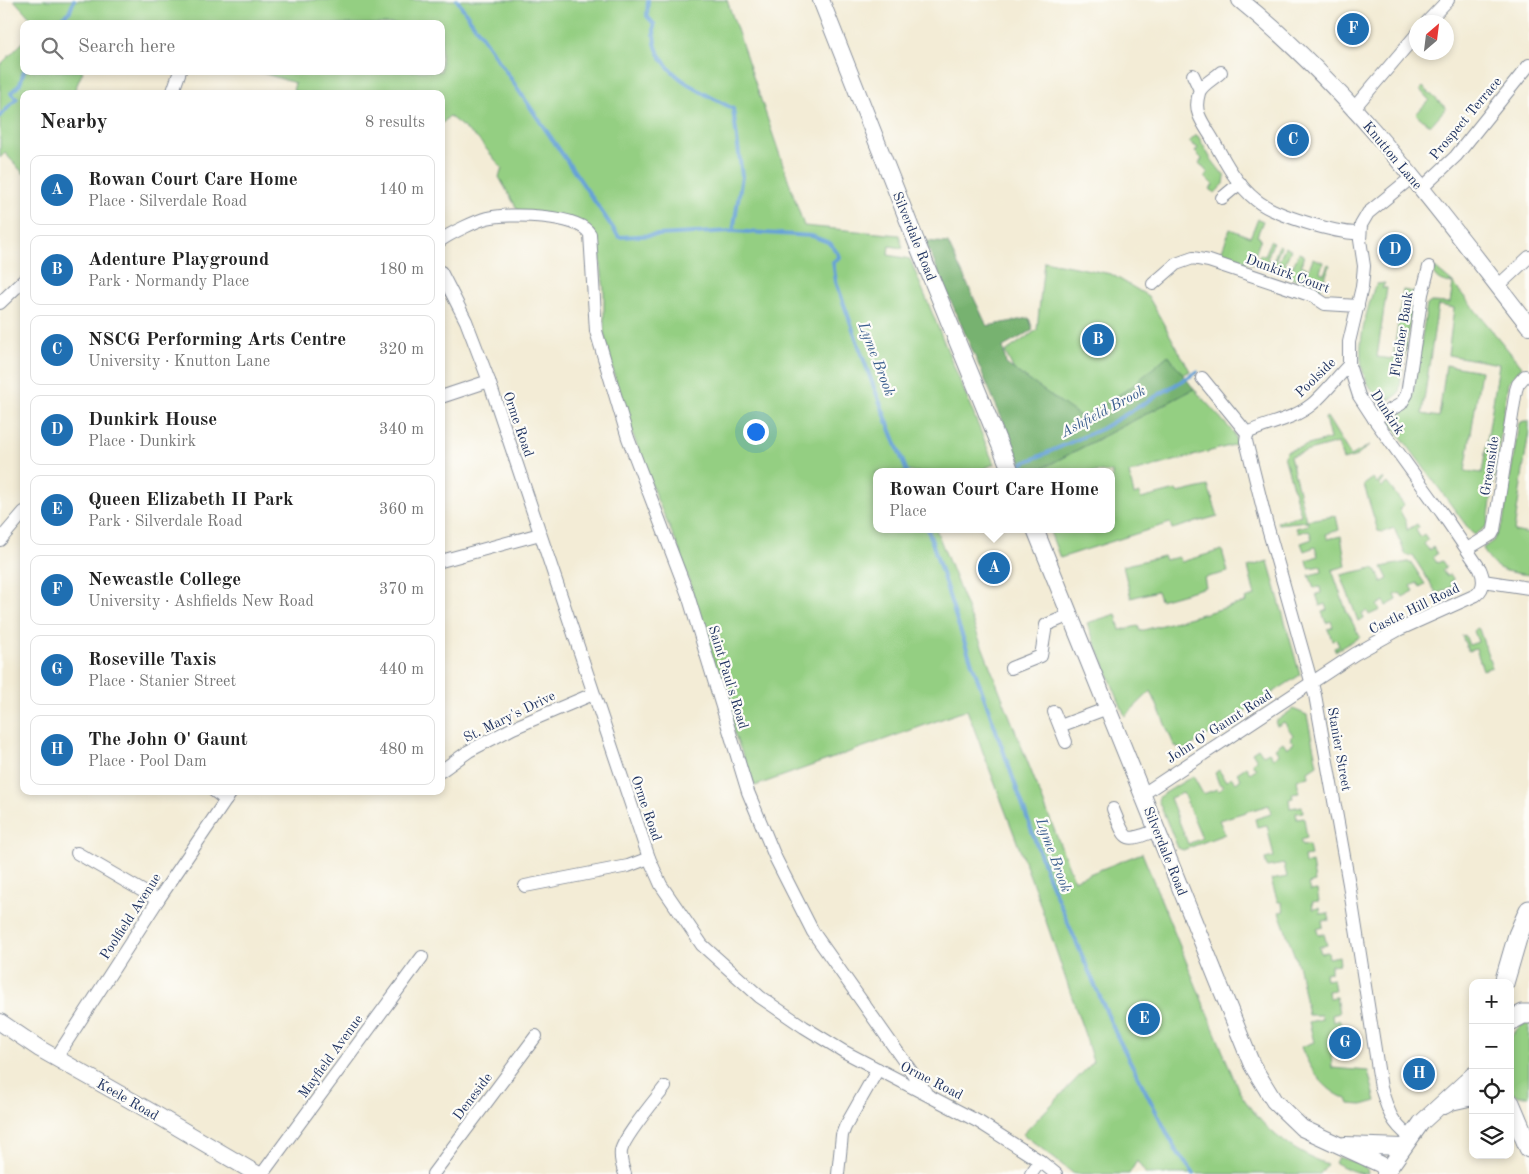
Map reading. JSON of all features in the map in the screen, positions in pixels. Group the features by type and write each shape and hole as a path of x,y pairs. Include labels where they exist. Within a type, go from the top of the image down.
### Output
{"highway":[{"path":"1505,979 1518,935 1529,910"},
{"path":"1514,1019 1523,1014 1529,1014"},
{"path":"1514,1104 1529,1106"},
{"path":"1514,1112 1529,1148"}],"main road":[{"name":"Silverdale Road","path":"821,0 918,246 1009,468"},
{"name":"Knutton Lane","path":"1240,0 1301,54 1354,108 1417,183 1529,326"},
{"name":"Silverdale Road","path":"1037,533 1252,1065 1274,1101 1302,1128 1380,1164 1386,1172"},
{"name":"Keele Road","path":"0,1022 40,1049 256,1174"},
{"path":"1386,1172 1420,1123 1469,1079"},
{"path":"1431,1113 1451,1102 1469,1098"},
{"name":"Silverdale Road","path":"1335,1144 1407,1142"}],"street":[{"path":"1434,15 1448,0"},
{"path":"1354,108 1409,43"},
{"name":"Prospect Terrace","path":"1417,183 1456,156 1529,65"},
{"path":"1221,72 1200,90 1197,103 1198,114 1227,165 1240,183 1256,200 1268,207 1333,230 1360,233 1362,221 1368,213 1417,183"},
{"path":"173,90 179,75"},
{"path":"1193,75 1200,90"},
{"path":"1222,198 1240,183"},
{"name":"Saint Paul's Road","path":"445,238 486,218 520,214 576,223 588,230 590,234 596,331 628,438 688,595 748,792 776,859 813,932 926,1093"},
{"name":"Dunkirk","path":"1360,233 1364,266 1358,306 1349,342 1349,365 1359,396 1467,549 1483,576 1483,582"},
{"path":"1498,286 1529,257"},
{"name":"Dunkirk Court","path":"1153,284 1176,264 1193,258 1209,261 1313,296 1325,304 1358,306"},
{"name":"Fletcher Bank","path":"1374,419 1401,404 1407,394 1422,294 1429,267"},
{"name":"Orme Road","path":"445,280 466,322 489,381 648,858 661,885 702,945 760,997 812,1032 843,1051 979,1122 1040,1161 1056,1174"},
{"path":"0,303 20,285"},
{"name":"Poolside","path":"1246,433 1284,420 1311,405 1349,365"},
{"name":"Greenside","path":"1467,549 1492,534 1494,530 1516,390 1518,384 1525,376"},
{"name":"Stanier Street","path":"1202,378 1246,433 1246,441 1267,525 1312,683 1349,884 1381,1088 1393,1120 1407,1142"},
{"path":"445,396 489,381"},
{"path":"0,540 20,517"},
{"path":"445,560 540,534"},
{"path":"1483,582 1529,588"},
{"name":"Castle Hill Road","path":"1312,683 1355,654 1400,629 1476,595 1481,592 1483,582"},
{"path":"1010,668 1041,656 1046,625 1070,615"},
{"name":"John O' Gaunt Road","path":"1143,794 1312,683"},
{"name":"St. Mary's Drive","path":"445,768 469,751 513,728 593,694"},
{"path":"1060,726 1108,708"},
{"path":"1054,712 1066,742"},
{"name":"Poolfield Avenue","path":"56,1058 158,900 229,795"},
{"path":"1112,809 1124,835 1129,838 1134,839 1157,830"},
{"path":"77,853 158,900"},
{"path":"525,886 628,866 648,858"},
{"name":"Mayfield Avenue","path":"262,1174 422,957"},
{"name":"Deneside","path":"433,1174 536,1036"},
{"path":"838,1174 842,1135 845,1127 878,1069"},
{"path":"625,1174 621,1163 621,1150 626,1140 665,1087"},
{"path":"1031,1174 1040,1161"}],"green space":[{"path":"14,0 727,0 804,226 899,235 903,248 889,246 888,255 910,259 994,464 986,468 873,468 873,533 938,533 1074,880 1142,853 1239,1091 1256,1115 1277,1136 1300,1152 1327,1164 1320,1174 1146,1174 1137,1161 1129,1174 1074,1174 1023,1134 1093,1062 1036,892 967,710 755,786 736,738 680,551 656,497 621,402 604,334 604,290 598,241 588,230 520,214 499,177 502,168 478,139 449,116 445,120 445,90 293,90 295,83 269,75 445,75 445,20 32,20"},
{"path":"20,45 20,75 81,75 75,90 20,90 20,170 5,153 0,158 0,65"},
{"path":"1423,87 1446,108 1430,126 1416,114 1429,100 1420,90"},
{"path":"1195,136 1198,136 1211,159 1225,177 1224,184 1215,193 1210,189 1213,185 1205,177 1208,173 1199,163 1202,159 1195,152 1198,148 1189,142"},
{"path":"1258,219 1263,221 1257,236 1261,238 1254,258 1258,259 1260,254 1265,256 1270,241 1273,243 1267,259 1273,262 1279,245 1281,246 1276,259 1279,261 1285,247 1291,250 1285,263 1293,266 1299,253 1304,255 1301,265 1309,269 1313,258 1323,262 1320,272 1324,274 1328,264 1330,265 1321,288 1221,253 1230,229 1250,237"},
{"path":"925,241 948,243 987,326 1029,318 1033,330 1003,347 1006,364 1083,418 1131,387 1168,355 1194,389 1043,468 1023,468"},
{"path":"1044,261 1111,274 1148,296 1190,371 1140,400 1084,428 1016,374 1005,352 1037,330"},
{"path":"1435,268 1453,283 1441,280 1433,272"},
{"path":"1385,283 1382,288 1387,288 1377,357 1393,359 1403,290 1414,292 1399,393 1393,398 1380,402 1364,376 1361,362 1361,341 1374,288 1377,284"},
{"path":"1453,283 1522,367 1508,383 1488,522 1487,526 1475,535 1391,423 1409,406 1412,399 1427,305 1431,302 1450,303","holes":["1438,305 1454,308 1448,355 1499,364 1482,473 1465,471 1481,371 1446,365 1439,417 1422,414"]},
{"path":"1194,389 1234,433 1237,444 1129,473 1134,495 1139,493 1141,499 1176,490 1178,493 1208,486 1218,516 1172,529 1170,523 1060,558 1051,533 1115,533 1115,468 1043,468"},
{"path":"1327,417 1351,456 1370,445 1357,456 1343,460 1338,443 1290,456 1306,520 1336,516 1339,530 1326,534 1328,539 1341,536 1346,566 1332,570 1346,610 1360,637 1335,651 1334,648 1339,646 1336,639 1332,640 1328,629 1333,627 1331,621 1326,623 1322,612 1327,610 1325,604 1320,606 1316,594 1321,593 1320,587 1314,588 1309,575 1322,572 1321,566 1309,568 1307,560 1318,556 1315,547 1304,551 1301,543 1312,539 1309,530 1298,533 1296,528 1308,525 1307,521 1278,524 1277,522 1301,515 1284,456 1287,451 1330,439 1325,418"},
{"path":"1529,421 1529,431 1514,531 1529,534 1529,575 1501,569 1491,562 1483,548 1493,541 1503,523 1519,423"},
{"path":"1373,478 1377,483 1383,478 1384,480 1379,484 1382,487 1387,483 1404,505 1399,509 1406,522 1407,530 1417,524 1419,527 1416,530 1420,537 1424,534 1428,540 1424,544 1429,550 1433,547 1437,554 1433,557 1437,563 1442,561 1446,567 1442,570 1446,576 1450,574 1454,580 1450,582 1453,586 1437,594 1413,556 1406,555 1394,528 1383,532 1378,531 1364,485"},
{"path":"1222,550 1228,572 1204,578 1206,587 1160,600 1157,591 1131,598 1123,566 1163,556 1165,560 1179,557 1181,562"},
{"path":"1268,561 1300,675 1183,751 1174,745 1151,691 1125,716 1087,623 1116,614 1120,630 1138,626 1140,631 1246,602 1245,599 1255,596 1248,567"},
{"path":"1408,562 1412,564 1425,584 1420,587 1417,583 1411,586 1414,591 1403,597 1400,593 1395,595 1397,600 1386,606 1384,601 1377,605 1380,610 1369,615 1367,611 1362,613 1364,618 1358,621 1341,575 1373,568 1382,582 1388,579 1382,567"},
{"path":"1477,628 1479,629 1492,667 1483,670 1476,649 1468,651 1462,636 1465,635 1469,645 1478,642 1474,631"},
{"path":"1293,709 1307,715 1317,765 1308,771 1309,777 1297,779 1299,793 1292,794 1293,798 1289,799 1290,808 1302,806 1303,812 1296,813 1297,819 1304,818 1307,838 1300,840 1302,846 1309,845 1311,856 1304,857 1305,864 1312,862 1315,882 1308,884 1310,891 1317,890 1319,901 1312,902 1313,909 1320,908 1321,914 1328,913 1330,920 1322,921 1323,927 1317,929 1318,935 1324,934 1327,945 1319,947 1321,953 1328,952 1329,958 1339,956 1340,964 1331,965 1331,972 1325,973 1326,980 1333,979 1335,990 1328,991 1329,998 1336,997 1339,1013 1332,1015 1333,1022 1340,1020 1341,1029 1330,1035 1332,1068 1368,1071 1376,1101 1362,1105 1349,1104 1347,1099 1324,1085 1308,1063 1301,1047 1314,1042 1309,1022 1322,1019 1321,1015 1308,1015 1299,968 1279,912 1284,911 1281,902 1278,902 1271,880 1287,877 1284,864 1267,867 1265,859 1274,857 1267,825 1257,827 1255,819 1271,814 1269,805 1219,820 1225,834 1183,850 1178,848 1158,800 1160,796 1193,776 1203,794 1217,789 1219,791 1224,786 1219,784 1215,773 1219,770 1226,781 1231,777 1236,783 1241,779 1237,773 1246,767 1250,773 1256,769 1252,763 1257,760 1252,752 1258,748 1263,755 1269,752 1273,758 1279,754 1275,748 1283,742 1287,748 1294,743 1290,738 1293,735 1284,722 1277,726 1275,722","holes":["1183,793 1202,838 1188,844 1170,798"]},
{"path":"1529,1022 1529,1096 1514,1094 1514,1033 1519,1027"},
{"path":"1338,1157 1361,1164 1367,1169 1368,1174 1355,1172 1335,1163"}],"waterway":[{"path":"60,20 70,11 74,0"},
{"path":"457,0 619,237 733,231"},
{"path":"648,0 647,16 654,24 655,43 667,66 687,83 733,109 742,176 733,231 812,236 830,243 840,257 833,262 836,282 905,468"},
{"path":"0,116 17,98 11,93 20,84 23,75"},
{"name":"Ashfield Brook","path":"1017,466 1101,429 1197,372"},
{"name":"Lyme Brook","path":"929,533 957,621 1049,879 1116,1034 1177,1152 1194,1174"}],"place":[{"name":"Newcastle College","path":"1353,29"},
{"name":"NSCG Performing Arts Centre","path":"1293,140"},
{"name":"Dunkirk House","path":"1395,250"},
{"name":"Adenture Playground","path":"1098,340"},
{"name":"Rowan Court Care Home","path":"994,568"},
{"name":"Queen Elizabeth II Park","path":"1144,1019"},
{"name":"Roseville Taxis","path":"1345,1043"},
{"name":"The John O' Gaunt","path":"1419,1074"}]}
